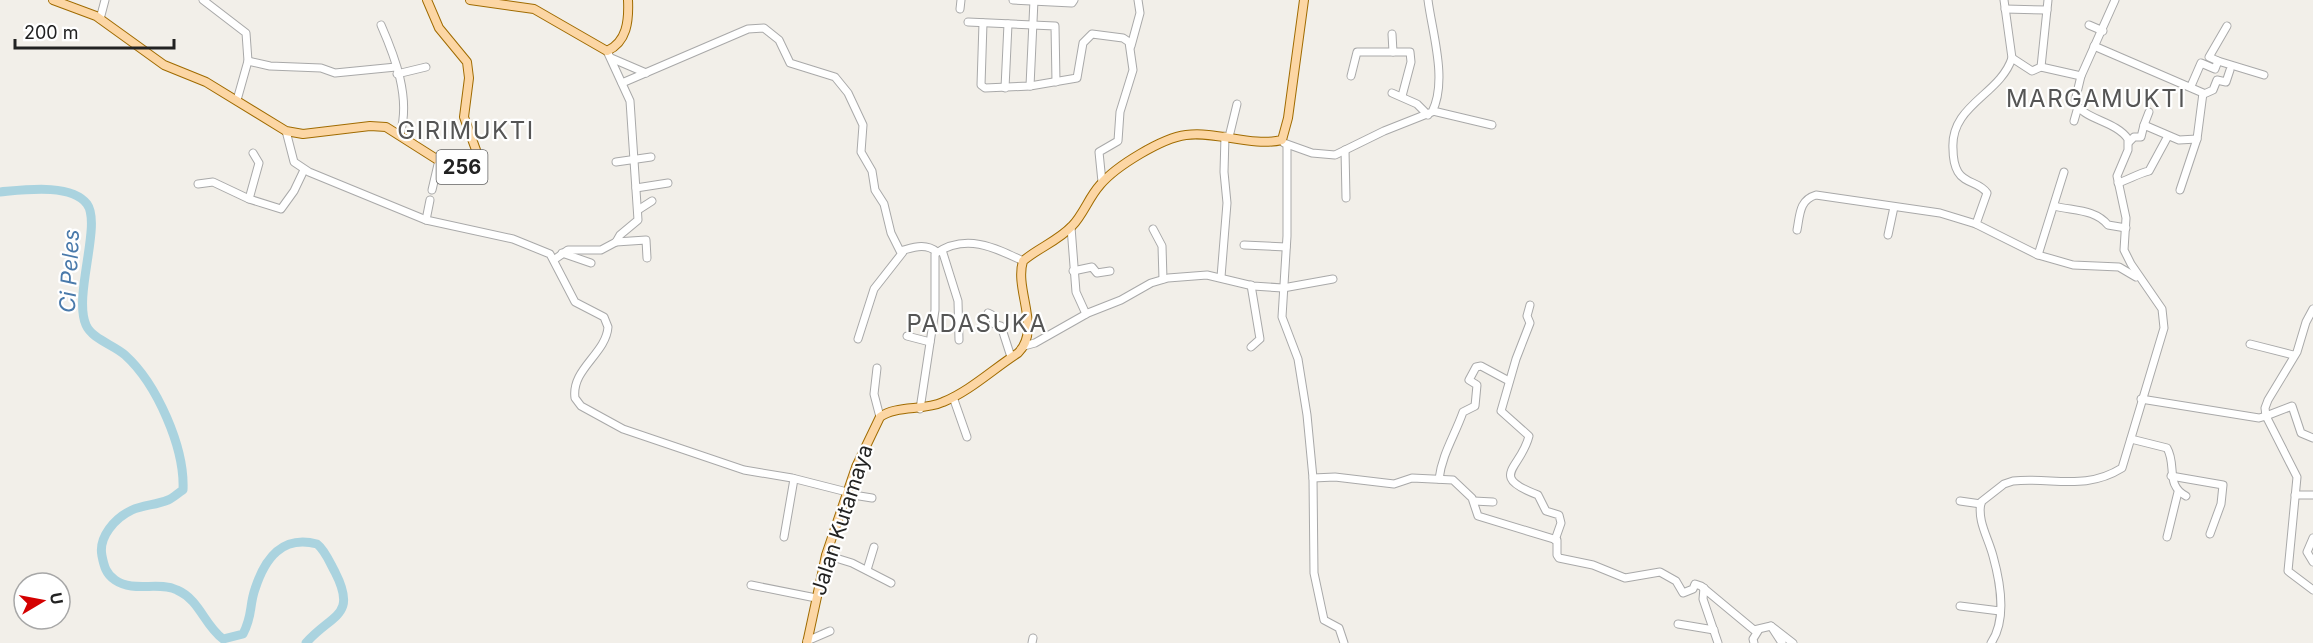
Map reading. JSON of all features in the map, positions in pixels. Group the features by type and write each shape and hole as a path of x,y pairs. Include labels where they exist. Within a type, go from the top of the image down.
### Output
{"main road":[{"name":"256","path":"53,0 100,19 164,65 203,80 286,131 303,134 376,126 386,127 451,168 457,168 471,162 476,150 464,117 469,78 467,62 439,28 427,0"},
{"path":"470,0 534,9 609,55 622,39 627,19 628,0"},
{"path":"1024,346 1028,333 1020,282 1023,261 1071,227 1102,183 1164,140 1196,134 1285,143 1304,0"},
{"name":"Jalan Kutamaya","path":"807,642 826,555 847,493 880,417 895,411 920,409 953,397 1024,346"}],"street":[{"path":"100,19 105,0"},
{"path":"203,0 245,31 248,61 237,100"},
{"path":"960,9 961,0"},
{"path":"1013,0 1072,3 1074,0"},
{"path":"1030,87 1034,0"},
{"path":"1102,183 1099,152 1118,141 1120,112 1133,70 1131,46 1140,11 1138,0"},
{"path":"1428,0 1438,57 1431,113"},
{"path":"1976,224 1987,194 1984,189 1966,182 1956,168 1953,136 1965,110 2007,69 2012,58 2004,0"},
{"path":"2041,68 2048,0"},
{"path":"2074,121 2078,107 2075,96 2081,76 2115,0"},
{"path":"2005,9 2047,10"},
{"path":"968,22 1056,27 1056,82"},
{"path":"983,23 981,85 986,88 1030,87 1078,77 1083,43 1088,36 1096,34 1123,38 1131,46"},
{"path":"1005,87 1008,24"},
{"path":"381,25 397,71 405,114 400,134"},
{"path":"2089,25 2103,31"},
{"path":"2227,26 2209,57 2264,75"},
{"path":"622,83 748,29 758,27 771,32 779,40 790,63 835,77 843,86 862,125 861,153 872,171 876,193 884,204 891,233 900,251 903,252"},
{"path":"1392,34 1393,52"},
{"path":"2094,46 2204,93 2213,90 2217,80 2226,82 2230,70"},
{"path":"1351,76 1358,52 1412,53 1402,96"},
{"path":"609,55 646,72"},
{"path":"609,55 630,101 638,210 637,223 620,235 616,242"},
{"path":"2012,58 2031,71 2041,68 2081,76"},
{"path":"248,61 270,66 321,68 335,73 397,71 426,67"},
{"path":"2191,86 2201,63 2215,69 2218,61"},
{"path":"1392,93 1402,96 1431,113 1492,125"},
{"path":"2180,190 2196,139 2204,93"},
{"path":"1221,278 1227,204 1224,172 1227,136 1237,104"},
{"path":"2078,107 2085,113 2121,130 2129,142"},
{"path":"1991,643 1995,637 2000,611 2000,589 1993,556 1979,513 1985,497 2013,481 2100,480 2122,468 2131,440 2164,324 2162,309 2125,253 2126,228 2118,172 2129,142 2134,137 2141,137 2149,112"},
{"path":"1344,643 1339,628 1324,620 1319,607 1314,573 1313,478 1301,369 1282,317 1286,247 1285,143 1331,155 1384,130 1431,113"},
{"path":"2144,126 2188,141 2196,139"},
{"path":"286,131 294,162 304,170 426,220 513,239 547,253 555,259 575,302 604,317 608,327 603,345 579,377 575,391 578,403 623,429 744,470 794,479 872,498"},
{"path":"2118,183 2133,178 2139,172 2149,171 2168,136"},
{"path":"1345,150 1346,198"},
{"path":"249,199 260,163 253,153"},
{"path":"616,162 651,157"},
{"path":"432,190 439,160"},
{"path":"198,184 213,182 249,199 283,208 304,170"},
{"path":"2038,255 2064,172"},
{"path":"636,188 668,183"},
{"path":"1797,230 1802,205 1814,196 1945,214 1976,224 2038,255 2073,265 2119,267 2131,273 2146,287"},
{"path":"426,220 430,201"},
{"path":"638,210 652,201"},
{"path":"2054,206 2091,212 2102,217 2108,225 2126,228"},
{"path":"1888,235 1894,207"},
{"path":"1071,227 1076,292 1086,314"},
{"path":"1153,229 1162,246 1163,279"},
{"path":"555,259 571,250 596,252 616,242 646,240 647,258"},
{"path":"858,339 874,289 903,252 916,246 939,251 981,242 1023,261"},
{"path":"1244,245 1286,247"},
{"path":"939,251 958,301 959,340"},
{"path":"920,409 935,310 934,256 939,251"},
{"path":"562,253 591,263"},
{"path":"1073,271 1092,267 1097,273 1110,271"},
{"path":"1024,346 1035,343 1086,314 1163,279 1193,275 1283,288 1333,279"},
{"path":"1251,285 1260,339 1251,347"},
{"path":"1530,305 1527,316 1530,325 1509,381 1501,412 1529,436 1511,477 1515,487 1538,495 1546,511 1559,515 1561,523 1555,540"},
{"path":"2313,309 2294,355 2265,408 2266,416 2297,477 2288,571 2313,590"},
{"path":"988,313 992,315 994,324 1001,325 1011,357"},
{"path":"907,336 930,342"},
{"path":"2250,344 2294,355"},
{"path":"1439,479 1444,452 1453,440 1463,412 1475,406 1477,400 1477,385 1469,380 1471,373 1481,366 1509,381"},
{"path":"877,368 874,394 880,417"},
{"path":"953,397 967,437"},
{"path":"2141,399 2259,418 2291,405 2301,433 2313,438"},
{"path":"2131,440 2167,448 2170,453 2171,476 2178,492 2167,537"},
{"path":"2171,476 2223,485 2221,504 2210,534"},
{"path":"1313,478 1335,477 1394,484 1412,478 1439,479 1459,483 1474,501 1478,516 1559,542 1557,555 1559,558 1593,565 1625,578 1660,572 1676,581 1683,593 1692,589 1695,584 1704,588 1760,630"},
{"path":"784,537 794,479"},
{"path":"2178,492 2186,496"},
{"path":"2295,495 2313,495"},
{"path":"1474,501 1493,502"},
{"path":"1960,501 1981,504"},
{"path":"2312,561 2307,552 2313,537"},
{"path":"867,570 874,548"},
{"path":"826,555 867,570 891,583"},
{"path":"751,585 816,598"},
{"path":"1704,588 1703,599 1719,643"},
{"path":"1960,606 2000,611"},
{"path":"1678,624 1714,630"},
{"path":"1754,643 1753,639 1760,630 1771,626"},
{"path":"1771,626 1782,643"},
{"path":"1771,626 1793,643"},
{"path":"807,642 831,631"}],"waterway":[{"name":"Ci Peles","path":"0,192 33,189 59,190 80,197 87,204 91,214 91,227 83,297 86,325 93,334 120,351 137,367 158,399 174,436 179,455 183,490 168,500 132,510 114,523 105,535 101,549 107,572 122,584 138,587 162,586 185,594 223,639 243,634 259,578 270,559 285,546 294,543 317,544 325,553 335,572 344,598 343,607 338,613 306,643"}],"district":[{"name":"MARGAMUKTI","path":"2096,99"},
{"name":"GIRIMUKTI","path":"466,131"},
{"name":"PADASUKA","path":"977,324"}]}
